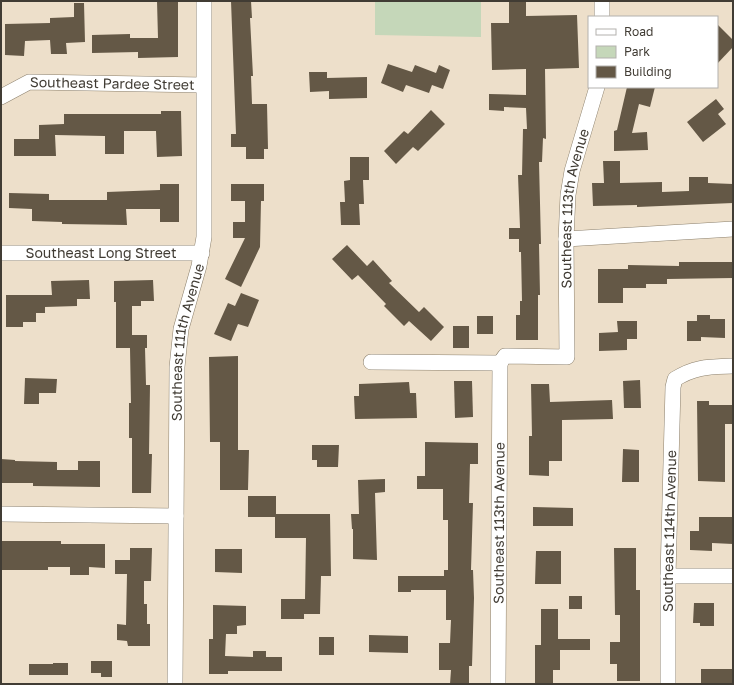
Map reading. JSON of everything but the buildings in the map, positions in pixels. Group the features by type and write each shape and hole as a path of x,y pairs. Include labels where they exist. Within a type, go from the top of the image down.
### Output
{"street":[{"name":"Southeast 111th Avenue","path":"175,684 177,367 181,328 202,253 204,237 204,1"},
{"path":"602,1 602,16"},
{"name":"Southeast Pardee Street","path":"1,97 29,82 203,85"},
{"name":"Southeast 113th Avenue","path":"498,684 500,363 505,356 567,357 566,239 568,195 572,171 597,88"},
{"path":"566,239 733,229"},
{"name":"Southeast Long Street","path":"1,253 202,253"},
{"path":"371,362 500,363"},
{"name":"Southeast 114th Avenue","path":"668,684 668,576 673,387 675,379 686,372 699,368 733,366"},
{"path":"1,514 176,516"},
{"path":"668,576 733,576"}],"green space":[{"path":"375,1 481,1 481,37 375,35"}]}
